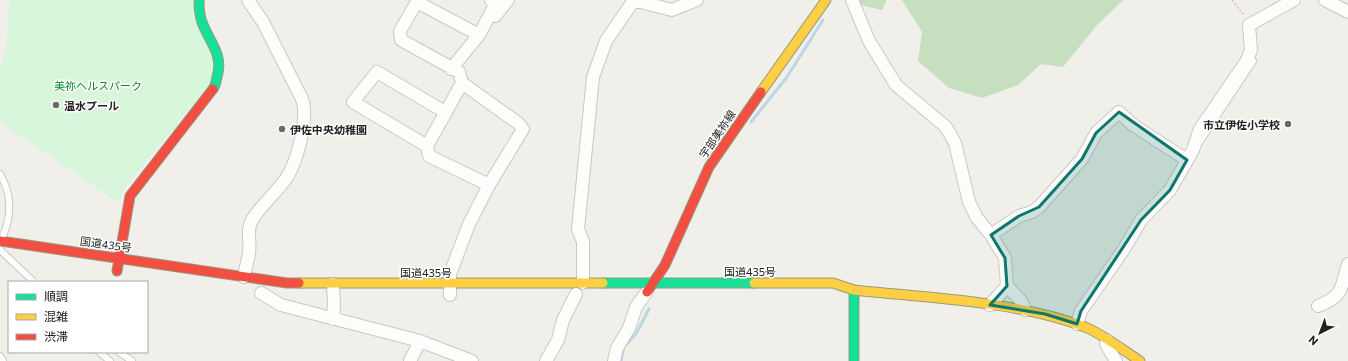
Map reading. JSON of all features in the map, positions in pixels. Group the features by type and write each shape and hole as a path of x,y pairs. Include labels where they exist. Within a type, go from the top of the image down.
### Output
{"main road":[{"path":"117,271 130,196 174,137 216,86 220,72 220,58 215,44 200,19 199,0"},
{"name":"宇部美祢線","path":"646,293 665,265 708,167 826,0"},
{"name":"国道435号","path":"0,244 119,258 287,283 333,293 578,291 654,283 833,283 854,290"},
{"path":"0,254 24,257"},
{"path":"854,290 854,361"},
{"path":"832,293 854,290 1025,310 1077,324 1107,340 1140,361"},
{"path":"258,292 281,294"},
{"path":"634,293 662,293"}],"street":[{"path":"244,277 250,252 249,231 251,221 287,178 293,165 305,118 305,106 302,99 263,22 248,0"},
{"path":"451,69 479,35 496,3 491,0"},
{"path":"485,23 491,21 508,0"},
{"path":"546,361 558,340 563,320 578,291 583,242 578,229 589,104 593,77 606,41 634,0 672,10 697,0"},
{"path":"852,0 869,41 896,85 946,127 955,143 969,202 977,218 991,235 1005,258 1008,286 1021,301 1025,310"},
{"path":"1077,324 1081,311 1124,250 1141,220 1170,190 1190,155 1200,129 1248,56 1251,50 1252,39 1249,25 1294,0"},
{"path":"1326,0 1348,12"},
{"path":"450,292 450,274 469,224 489,185 523,129 518,123 462,83 459,72 451,69 433,56 401,40 400,31 418,1 479,35"},
{"path":"427,146 353,102 377,72 445,112"},
{"path":"462,83 427,146 429,156 489,185"},
{"path":"991,235 1019,216 1032,212 1039,207 1082,159 1096,133 1119,112 1133,125 1190,155"},
{"path":"1318,306 1336,297 1341,289 1348,264"},
{"path":"990,305 1008,286"},
{"path":"258,292 281,305 420,341 472,361"},
{"path":"333,293 333,318"},
{"path":"614,361 617,348 629,328 636,307 646,293"},
{"path":"1107,340 1106,344 1116,361"},
{"path":"410,361 420,341"}],"lane":[{"path":"1190,155 1207,132 1253,61"},
{"path":"0,173 8,190 10,209 7,228 0,244 33,281"},
{"path":"100,353 110,361"},
{"path":"120,353 132,361"},
{"path":"0,356 3,361"}],"path":[{"path":"1232,0 1245,16 1249,25"}],"highlighted area":[{"path":"1119,112 1187,160 1170,190 1141,220 1081,311 1077,324 1045,314 990,305 1007,286 1005,258 991,235 1019,216 1039,207 1082,159 1096,133"}],"green space":[{"name":"美祢ヘルスパーク","path":"10,0 192,0 216,61 207,89 124,188 119,203 0,122 0,67 6,48"},
{"path":"859,0 887,0 882,10 861,5"},
{"path":"902,0 1123,0 1098,24 1063,67 1041,64 1018,85 982,98 949,88 918,61 922,32"}],"waterway":[{"path":"751,122 787,77 823,20"},
{"path":"621,361 624,347 636,334 649,309"}],"traffic: fast":[{"path":"199,0 201,19 215,48 219,62 219,69 213,89"},
{"path":"603,283 754,283"},
{"path":"854,290 854,361"}],"traffic: slow":[{"path":"761,92 826,0"},
{"path":"299,283 603,283"},
{"path":"754,283 833,283 854,290"},
{"path":"854,290 941,298 1001,306 1059,318 1092,330 1140,361"}],"traffic: jam":[{"path":"117,271 130,196 213,89"},
{"path":"647,292 665,265 709,167 761,92"},
{"path":"0,241 287,283 299,283"}],"place":[{"name":"温水プール","path":"56,105"},
{"name":"市立伊佐小学校","path":"1288,124"},
{"name":"伊佐中央幼稚園","path":"282,129"}]}
